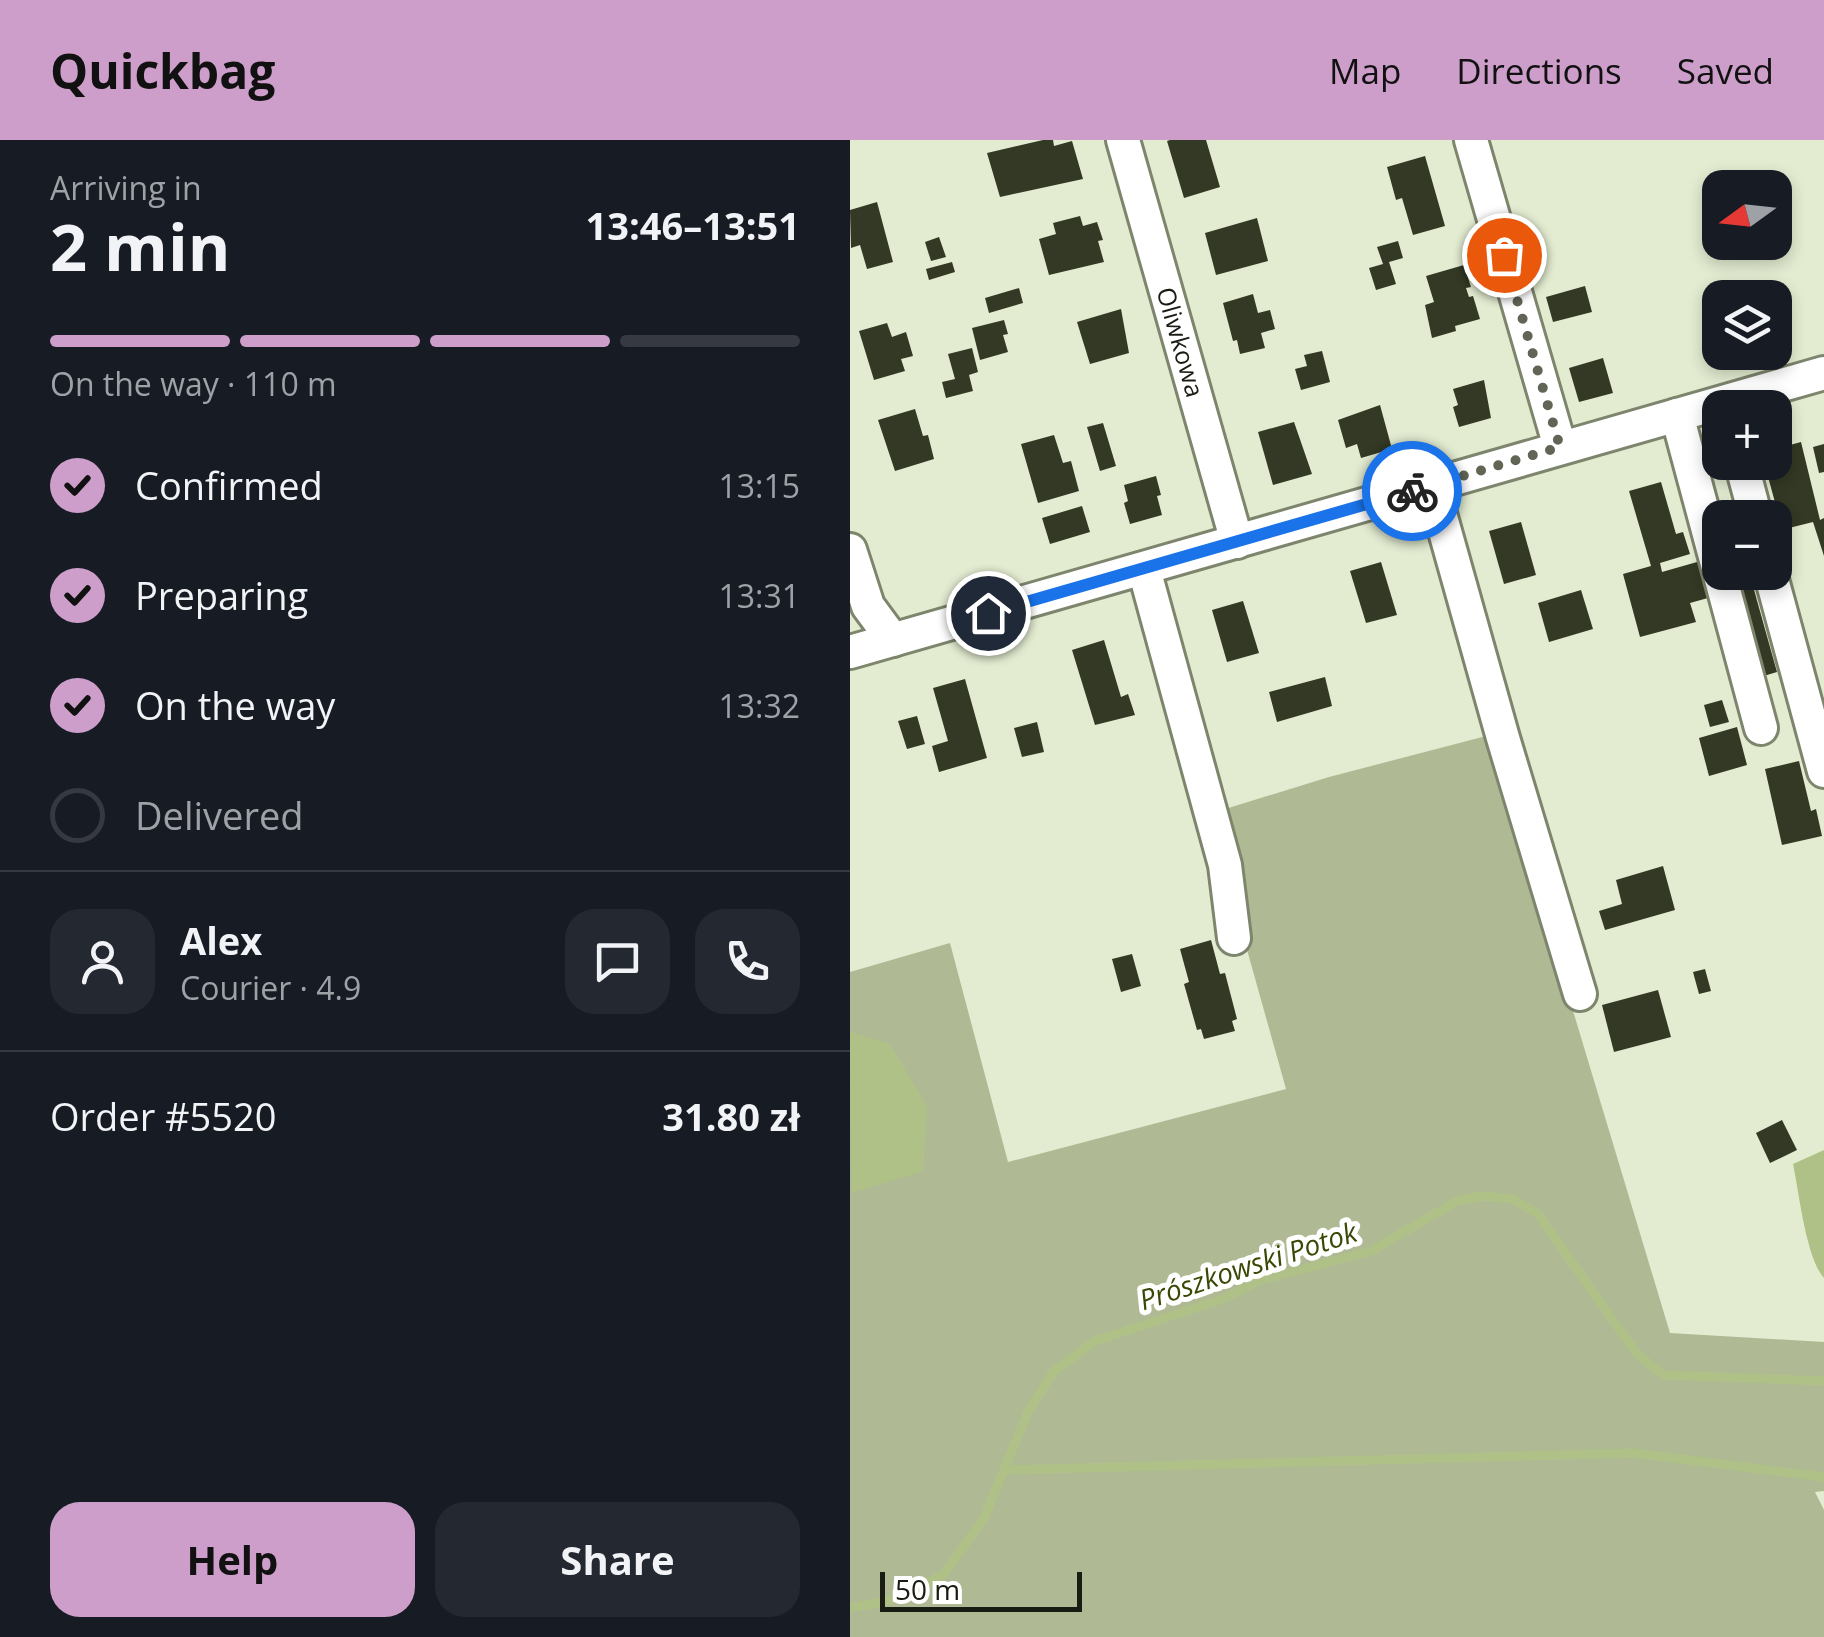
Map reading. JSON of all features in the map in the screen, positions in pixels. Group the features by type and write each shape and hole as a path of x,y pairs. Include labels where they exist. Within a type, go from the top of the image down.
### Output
{"street":[{"name":"Oliwkowa","path":"1123,140 1237,542"},
{"path":"1471,140 1560,447"},
{"path":"1771,390 1824,374"},
{"path":"850,652 1702,409"},
{"path":"1677,414 1761,728"},
{"path":"1432,485 1502,738 1580,994"},
{"path":"850,550 868,606 893,640"},
{"path":"1144,569 1224,865 1234,938"},
{"path":"1775,590 1824,771"}],"shaded area":[{"path":"1490,735 1670,1333 1824,1342 1824,1491 1815,1492 1824,1510 1824,1637 850,1637 850,972 950,943 1008,1162 1286,1089 1209,814 1329,777"},
{"path":"850,1032 890,1044 927,1107 923,1171 852,1193"},
{"path":"1824,1150 1824,1278 1812,1256 1793,1164"}],"building":[{"path":"1053,140 1054,146 1072,141 1083,179 1000,197 987,153"},
{"path":"1206,140 1220,187 1184,198 1167,141"},
{"path":"1425,156 1445,226 1413,235 1402,198 1396,200 1387,167"},
{"path":"877,202 893,262 867,269 860,245 851,248 850,210"},
{"path":"1080,216 1083,226 1097,222 1104,262 1049,275 1039,239 1056,234 1053,223"},
{"path":"1257,218 1268,261 1216,275 1205,233"},
{"path":"939,237 946,257 931,261 925,242"},
{"path":"1398,241 1403,258 1389,262 1396,284 1376,290 1369,268 1383,264 1377,247"},
{"path":"952,262 955,272 929,280 926,269"},
{"path":"1464,265 1471,287 1466,288 1469,297 1473,296 1480,319 1432,338 1425,305 1434,302 1426,276"},
{"path":"1585,286 1592,312 1553,322 1546,297"},
{"path":"1019,288 1023,303 989,313 985,298"},
{"path":"1253,294 1258,313 1270,310 1275,329 1261,333 1265,348 1240,354 1223,303"},
{"path":"1121,309 1129,353 1090,364 1077,322"},
{"path":"1004,320 1008,352 980,360 972,328"},
{"path":"887,323 892,337 906,332 913,356 901,359 905,371 874,380 859,331"},
{"path":"972,348 978,372 969,375 973,391 946,398 942,382 955,379 948,354"},
{"path":"1322,351 1330,382 1301,390 1295,369 1307,366 1304,355"},
{"path":"1603,358 1613,393 1579,402 1569,368"},
{"path":"1484,380 1491,418 1459,427 1453,389"},
{"path":"1380,405 1392,449 1361,458 1357,444 1346,448 1338,420"},
{"path":"915,409 934,459 895,471 878,420"},
{"path":"1294,422 1312,474 1273,485 1258,432"},
{"path":"1103,423 1116,466 1100,471 1087,427"},
{"path":"1054,435 1063,463 1071,461 1079,491 1038,503 1021,444"},
{"path":"1801,442 1820,520 1824,518 1824,556 1813,522 1792,527 1792,500 1774,500 1769,480 1792,480 1792,444"},
{"path":"1824,444 1824,472 1819,473 1813,447"},
{"path":"1156,476 1162,515 1130,524 1124,485"},
{"path":"1661,482 1676,534 1683,532 1690,554 1660,563 1662,572 1702,561 1702,590 1713,590 1715,596 1690,603 1696,622 1640,637 1623,574 1651,566 1629,491"},
{"path":"1082,506 1090,532 1050,544 1042,518"},
{"path":"1521,522 1536,575 1504,584 1489,531"},
{"path":"1381,562 1397,615 1366,623 1350,571"},
{"path":"1581,590 1593,629 1549,642 1538,603"},
{"path":"1731,590 1754,590 1777,672 1757,678"},
{"path":"1243,601 1259,653 1227,662 1212,610"},
{"path":"1104,640 1121,697 1128,694 1135,715 1095,725 1072,650"},
{"path":"1325,677 1332,706 1277,722 1269,692"},
{"path":"965,679 987,758 939,772 932,746 948,741 933,688"},
{"path":"1722,700 1729,722 1710,727 1704,705"},
{"path":"917,716 925,744 907,749 898,721"},
{"path":"1037,722 1044,752 1022,757 1014,728"},
{"path":"1737,727 1747,765 1709,776 1699,738"},
{"path":"1799,761 1811,811 1816,809 1822,836 1782,845 1765,769"},
{"path":"1663,866 1675,910 1605,930 1599,911 1622,904 1616,880"},
{"path":"1211,940 1237,1019 1232,1021 1235,1031 1204,1039 1201,1029 1197,1030 1184,984 1189,982 1180,949"},
{"path":"1132,954 1141,986 1121,992 1112,959"},
{"path":"1705,969 1711,991 1699,994 1693,972"},
{"path":"1658,990 1671,1037 1614,1052 1602,1005"},
{"path":"1782,1120 1797,1150 1770,1163 1756,1133"}],"waterway":[{"name":"Prószkowski Potok","path":"850,1608 901,1598 944,1574 984,1518 1028,1412 1054,1371 1095,1341 1223,1299 1258,1281 1371,1251 1457,1201 1482,1196 1512,1199 1537,1213 1637,1354 1663,1375 1824,1381"},
{"path":"1004,1470 1634,1453 1824,1477"}],"way so far":[{"path":"1412,491 1560,447 1504,255"}],"route":[{"path":"988,613 1412,491"}]}
